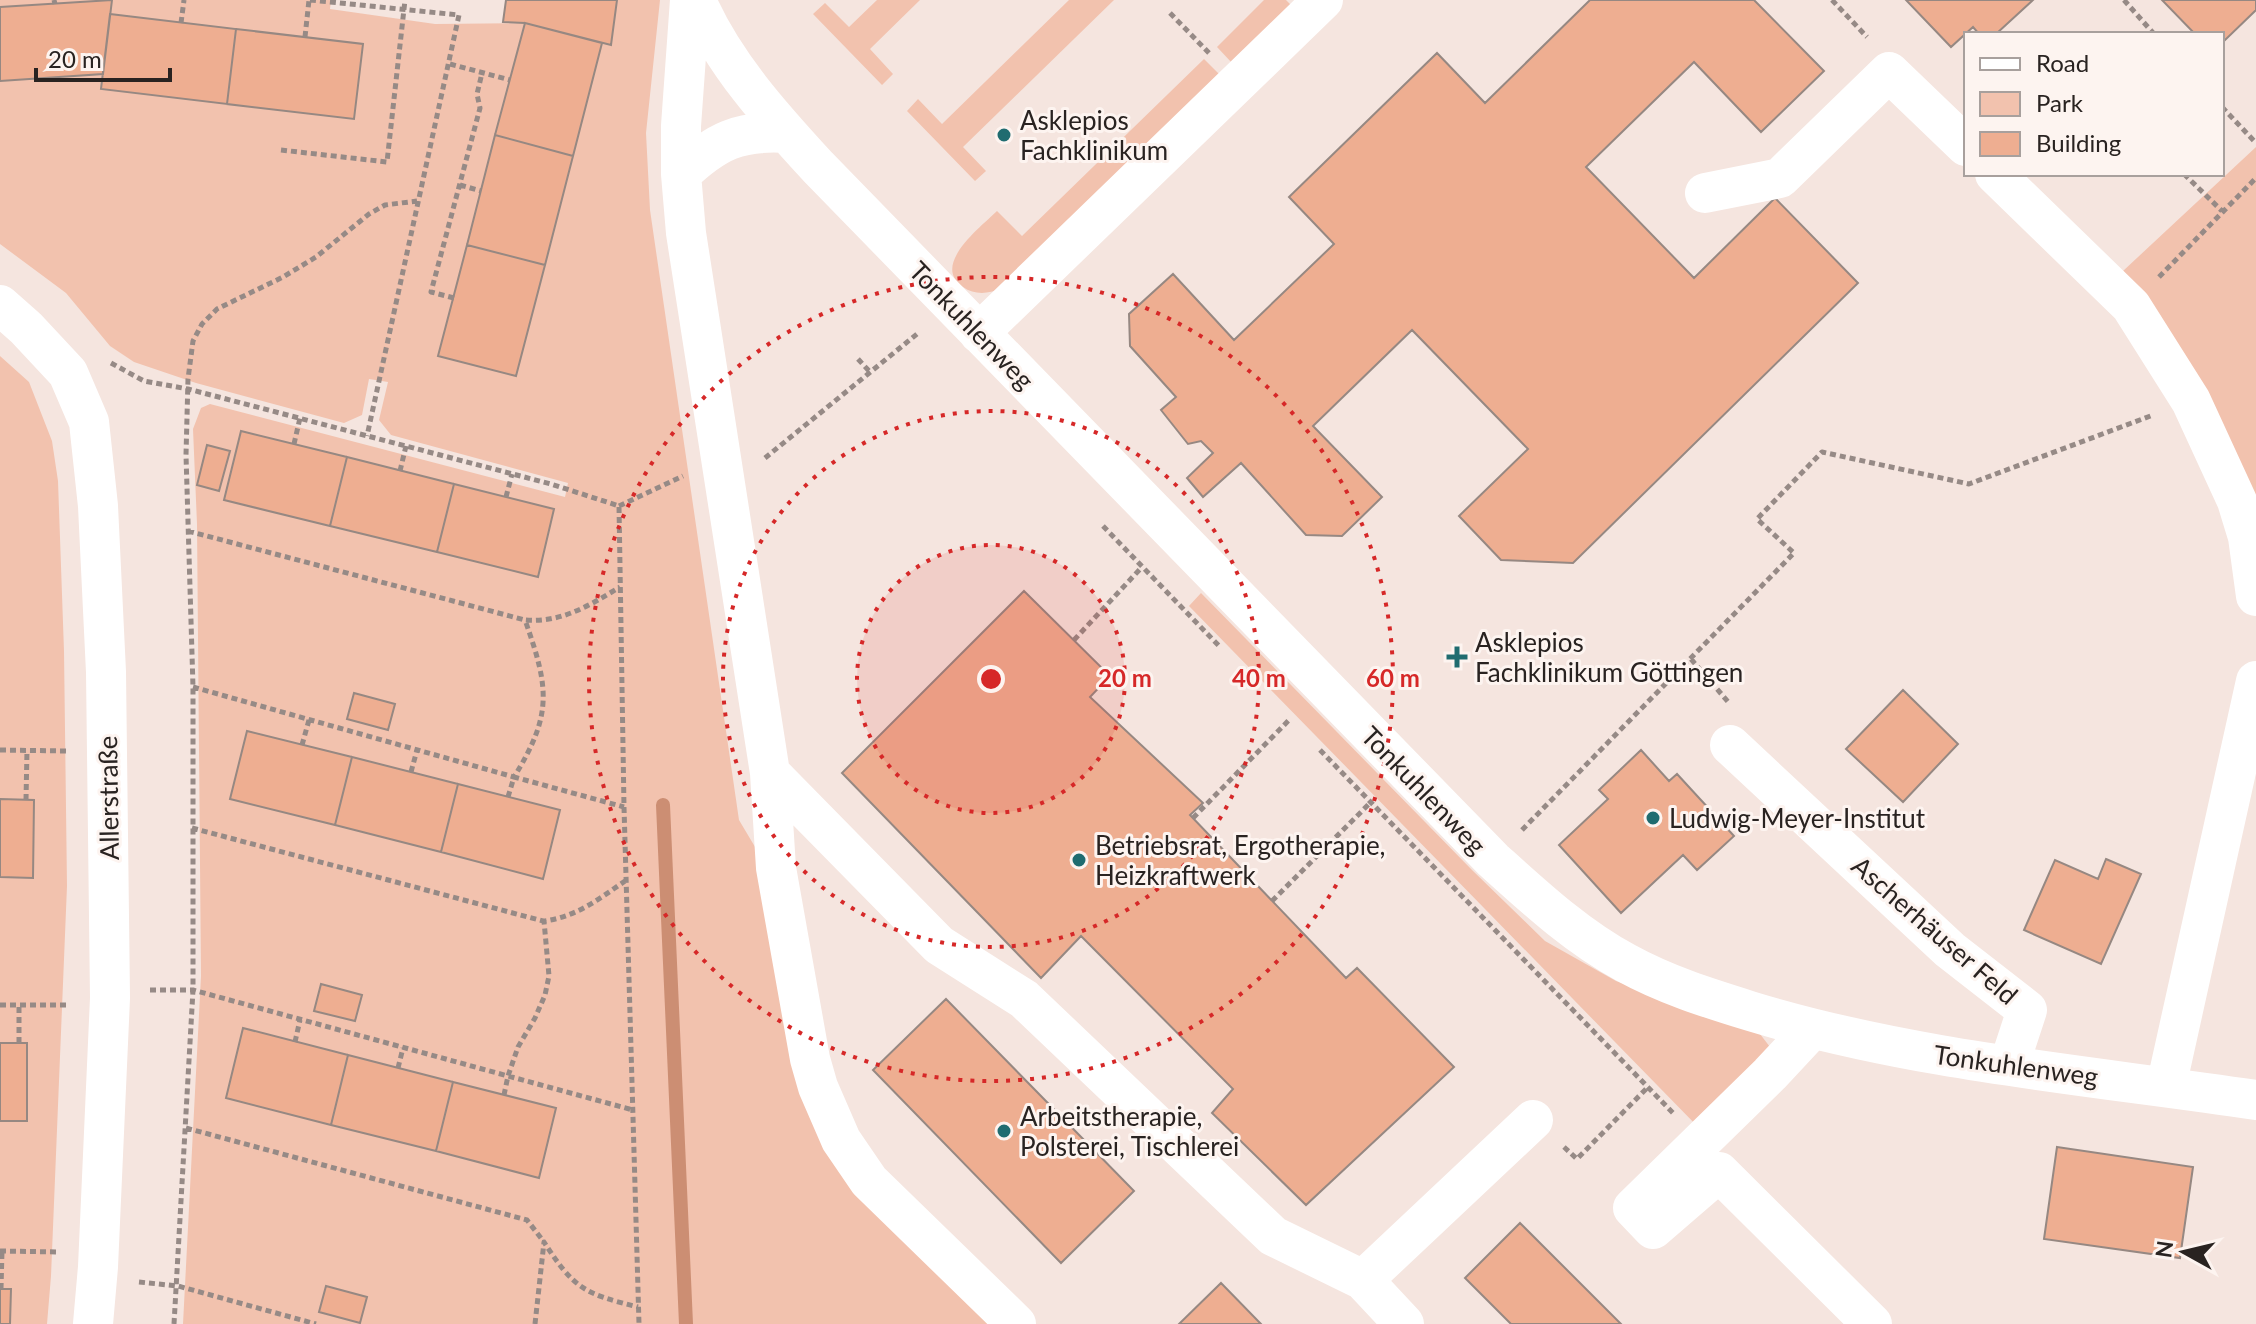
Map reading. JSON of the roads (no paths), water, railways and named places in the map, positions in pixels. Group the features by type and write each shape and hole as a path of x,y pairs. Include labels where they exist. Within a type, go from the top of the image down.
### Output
{"street":[{"name":"Tonkuhlenweg","path":"693,0 742,76 787,133 1493,860 1540,903 1624,962 1688,992 1811,1030 2009,1065 2256,1100"},
{"name":"Tonkuhlenweg","path":"693,0 681,126 686,233 770,773 779,882 810,1059 827,1111 847,1150 869,1181 1016,1324"},
{"path":"979,333 1323,0"},
{"path":"1705,193 1780,178 1889,72 1964,144"},
{"path":"681,174 702,154 741,134 787,133"},
{"path":"1997,176 2131,306 2191,401 2237,501 2248,537 2256,596"},
{"name":"Allerstraße","path":"0,305 68,373 89,422 98,506 108,751 110,998 93,1324"},
{"path":"2166,1087 2256,681"},
{"name":"Ascherhäuser Feld","path":"1730,745 1950,950 2027,1010 2009,1065"},
{"path":"770,773 939,945 1024,999 1273,1236 1363,1280 1404,1324"},
{"path":"1811,1030 1633,1208 1653,1229 1719,1172 1872,1324"},
{"path":"1363,1280 1533,1120"}],"waterway":[{"path":"663,805 686,1324"}],"place":[{"name":"Asklepios Fachklinikum","path":"1004,135"},
{"name":"Asklepios Fachklinikum Göttingen","path":"1457,657"},
{"name":"Ludwig-Meyer-Institut","path":"1653,818"},
{"name":"Betriebsrat, Ergotherapie, Heizkraftwerk","path":"1079,860"},
{"name":"Arbeitstherapie, Polsterei, Tischlerei","path":"1004,1131"}]}
